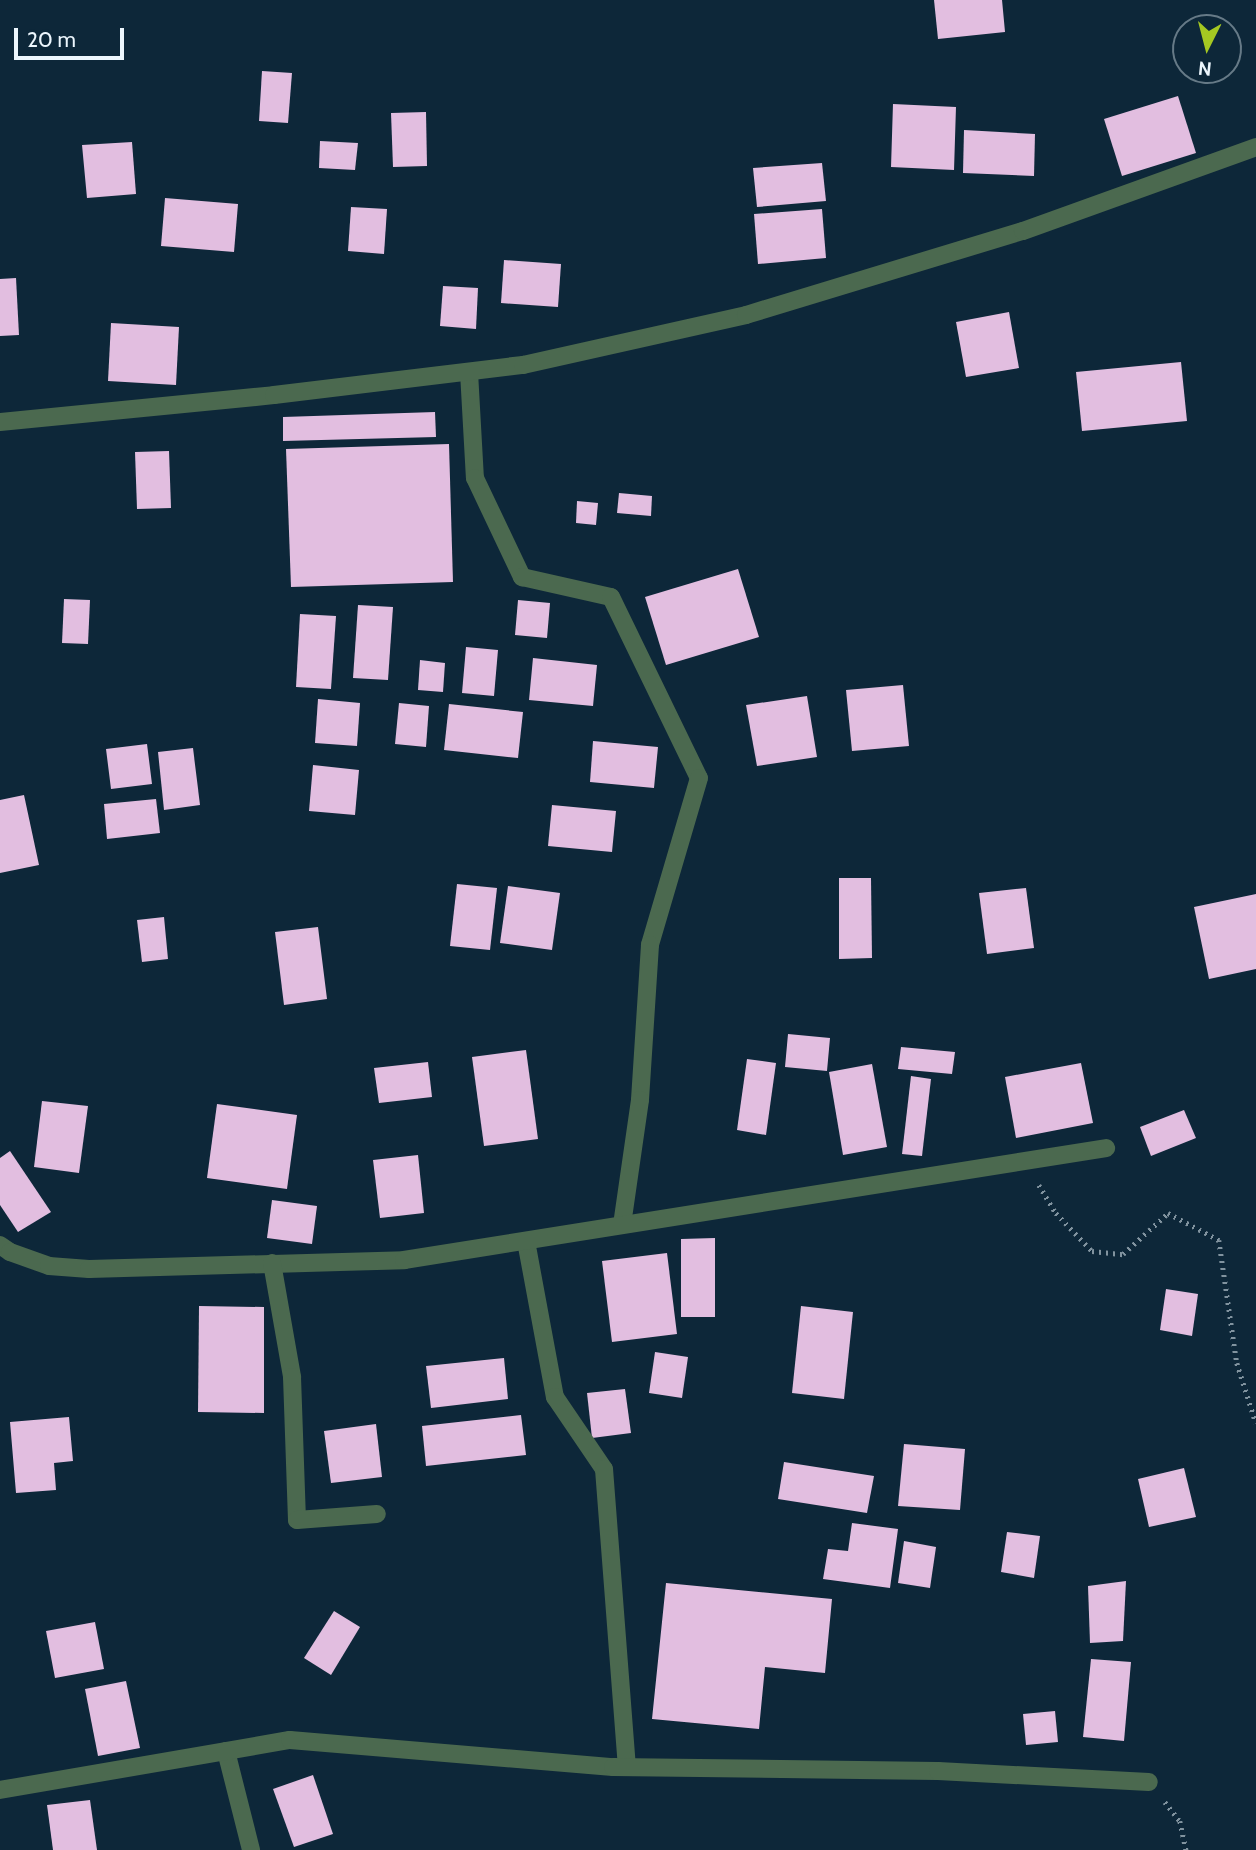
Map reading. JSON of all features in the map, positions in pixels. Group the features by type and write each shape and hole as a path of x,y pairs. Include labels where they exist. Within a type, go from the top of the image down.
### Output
{"street":[{"path":"0,422 274,395 523,365 746,315 1023,232 1256,147"},
{"path":"469,372 475,478 522,577 611,597 699,778 650,945 640,1100 622,1225"},
{"path":"0,1245 10,1252 49,1266 89,1269 404,1260 1106,1148"},
{"path":"526,1241 555,1397 604,1469 627,1768"},
{"path":"272,1263 292,1377 296,1520 377,1514"},
{"path":"0,1790 290,1740 627,1768 938,1771 1149,1782"},
{"path":"226,1751 251,1850"}],"path":[{"path":"1024,1160 1056,1213 1092,1251 1123,1254 1168,1213 1219,1240 1237,1363 1256,1423"},
{"path":"1149,1782 1180,1821 1186,1850"}],"building":[{"path":"934,0 1002,0 1005,32 938,39"},
{"path":"262,71 292,73 288,123 259,121"},
{"path":"1178,96 1196,153 1122,176 1104,119"},
{"path":"893,104 956,107 954,170 891,167"},
{"path":"426,112 427,166 393,167 391,113"},
{"path":"964,130 1035,134 1034,176 963,173"},
{"path":"320,141 358,143 355,170 319,168"},
{"path":"132,142 136,194 87,198 82,145"},
{"path":"822,163 826,201 757,207 753,168"},
{"path":"165,198 238,204 234,252 161,246"},
{"path":"351,207 387,209 384,254 348,251"},
{"path":"822,209 826,258 758,264 754,214"},
{"path":"504,260 561,264 558,307 501,303"},
{"path":"16,278 19,335 0,336 0,279"},
{"path":"443,286 478,288 476,329 440,326"},
{"path":"1009,312 1019,368 966,377 956,322"},
{"path":"111,323 179,327 176,385 108,381"},
{"path":"1181,362 1187,421 1082,431 1076,372"},
{"path":"435,412 436,437 283,441 283,417"},
{"path":"449,444 453,582 291,587 286,449"},
{"path":"169,451 171,508 137,509 135,452"},
{"path":"619,493 652,496 651,516 617,513"},
{"path":"577,501 598,503 596,525 576,523"},
{"path":"738,569 759,637 666,665 645,597"},
{"path":"64,599 90,600 88,644 62,643"},
{"path":"518,600 550,603 547,638 515,635"},
{"path":"358,605 393,607 388,680 353,678"},
{"path":"300,614 336,616 331,689 296,687"},
{"path":"466,647 498,650 494,696 462,693"},
{"path":"533,658 597,665 593,706 529,700"},
{"path":"420,660 445,663 443,692 418,690"},
{"path":"903,685 909,746 852,751 846,690"},
{"path":"807,696 817,757 757,766 746,705"},
{"path":"318,699 360,703 357,746 315,743"},
{"path":"399,703 429,706 426,747 395,744"},
{"path":"449,704 523,712 518,758 444,750"},
{"path":"593,741 658,747 654,788 590,782"},
{"path":"147,744 152,784 111,789 106,749"},
{"path":"193,748 200,805 164,810 158,752"},
{"path":"313,765 359,770 355,815 309,811"},
{"path":"24,795 39,865 0,873 0,800"},
{"path":"156,799 160,833 107,839 104,804"},
{"path":"552,805 616,811 612,852 548,846"},
{"path":"839,878 871,878 872,958 839,959"},
{"path":"457,884 497,888 490,950 450,946"},
{"path":"508,886 560,893 552,950 500,943"},
{"path":"1026,888 1034,948 987,954 979,893"},
{"path":"1256,894 1256,969 1209,979 1194,907"},
{"path":"164,917 168,959 142,962 137,920"},
{"path":"318,927 327,999 284,1005 275,932"},
{"path":"788,1034 830,1038 827,1071 785,1067"},
{"path":"901,1047 955,1052 952,1074 898,1069"},
{"path":"526,1050 538,1139 484,1146 472,1057"},
{"path":"747,1059 776,1063 766,1135 737,1130"},
{"path":"428,1062 432,1097 379,1103 374,1068"},
{"path":"1081,1063 1093,1123 1016,1138 1005,1077"},
{"path":"872,1064 887,1147 843,1155 829,1072"},
{"path":"911,1076 931,1079 922,1156 902,1154"},
{"path":"42,1101 88,1106 79,1173 34,1167"},
{"path":"217,1104 297,1115 287,1189 207,1178"},
{"path":"1184,1110 1196,1138 1151,1156 1140,1127"},
{"path":"10,1151 51,1212 18,1232 0,1205 0,1158"},
{"path":"418,1155 424,1213 380,1218 373,1160"},
{"path":"272,1200 317,1206 312,1244 267,1238"},
{"path":"715,1238 715,1317 681,1317 681,1239"},
{"path":"667,1253 677,1334 612,1342 602,1261"},
{"path":"1166,1289 1198,1294 1192,1336 1160,1330"},
{"path":"199,1306 264,1307 264,1413 198,1412"},
{"path":"801,1306 853,1312 844,1399 792,1393"},
{"path":"655,1352 688,1357 682,1398 649,1393"},
{"path":"504,1358 508,1399 431,1408 426,1366"},
{"path":"625,1389 631,1433 592,1438 587,1393"},
{"path":"521,1415 526,1455 426,1466 422,1426"},
{"path":"69,1417 73,1461 54,1463 56,1490 16,1493 10,1422"},
{"path":"376,1424 382,1477 331,1483 324,1431"},
{"path":"904,1444 965,1449 960,1510 898,1506"},
{"path":"784,1462 874,1476 867,1513 778,1499"},
{"path":"1184,1468 1196,1517 1149,1527 1138,1479"},
{"path":"852,1523 898,1529 890,1588 823,1579 828,1549 848,1551"},
{"path":"1007,1532 1040,1536 1034,1578 1001,1572"},
{"path":"904,1541 936,1547 930,1588 898,1583"},
{"path":"1126,1581 1123,1641 1090,1643 1088,1586"},
{"path":"666,1583 832,1599 825,1673 765,1667 759,1729 652,1719"},
{"path":"334,1611 360,1627 331,1675 304,1658"},
{"path":"95,1622 104,1669 55,1678 46,1631"},
{"path":"1091,1659 1131,1662 1124,1741 1083,1737"},
{"path":"126,1681 140,1748 98,1756 85,1689"},
{"path":"1055,1711 1058,1742 1026,1745 1023,1714"},
{"path":"313,1775 333,1834 294,1847 273,1789"},
{"path":"90,1800 97,1850 53,1850 47,1805"}]}
